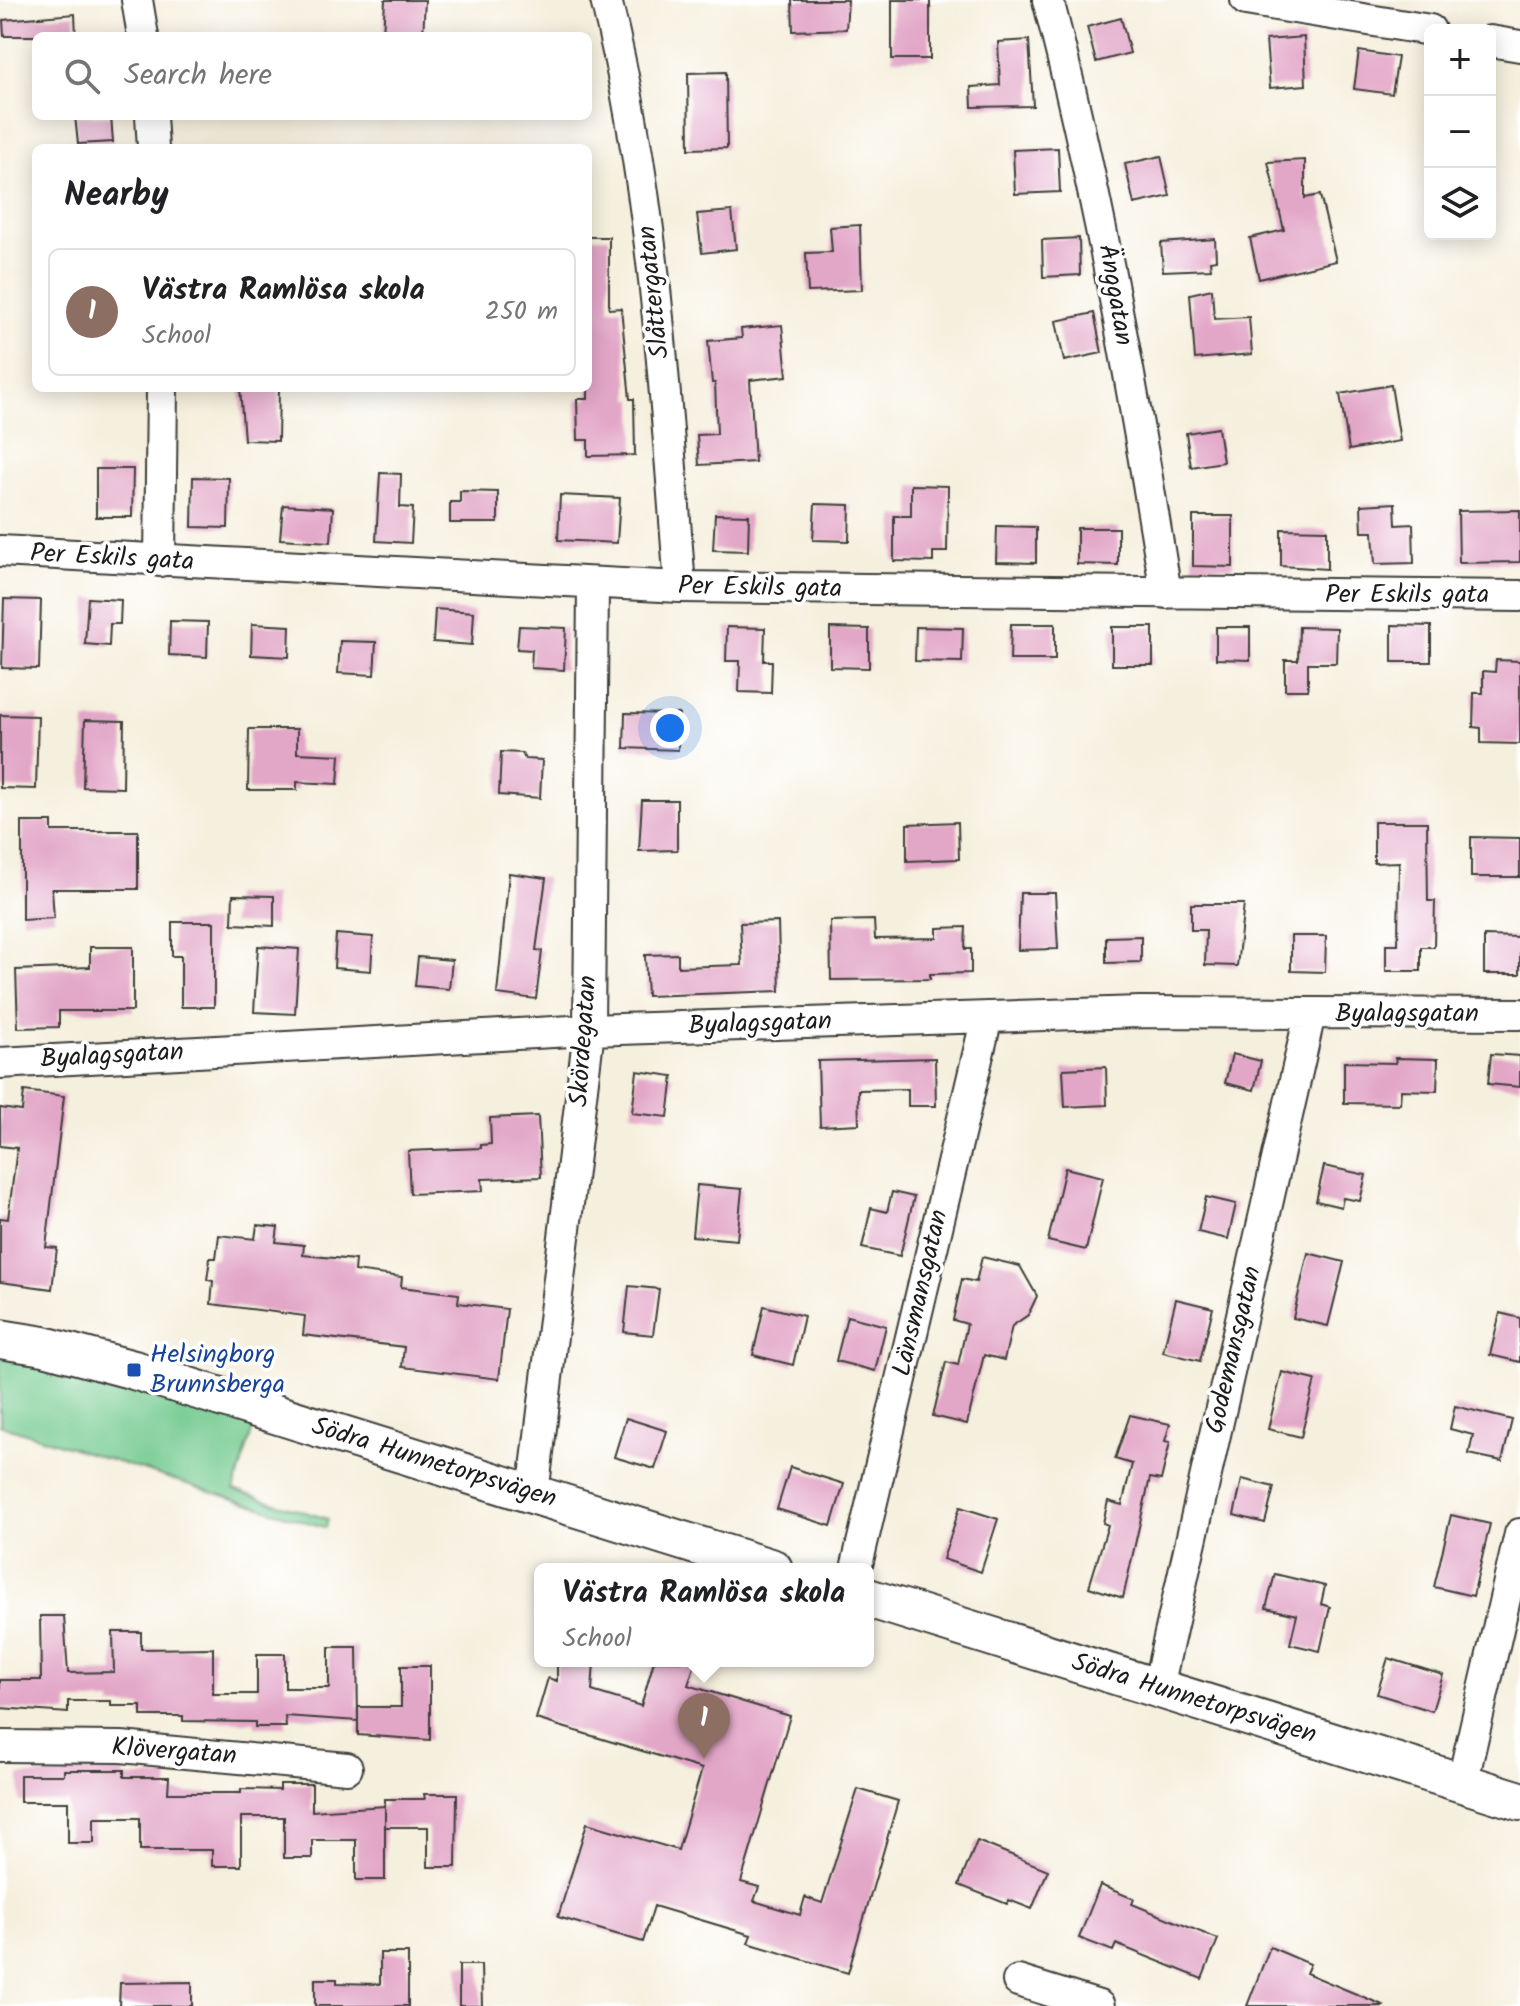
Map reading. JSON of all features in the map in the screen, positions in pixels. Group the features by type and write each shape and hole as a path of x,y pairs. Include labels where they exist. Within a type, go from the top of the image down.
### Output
{"street":[{"path":"137,0 142,32"},
{"name":"Slåttergatan","path":"606,0 625,75 647,221 661,337 680,587"},
{"name":"Änggatan","path":"1048,0 1082,129 1110,260 1166,593"},
{"path":"1246,0 1424,29"},
{"path":"1496,42 1520,46"},
{"path":"151,120 153,144"},
{"path":"160,561 162,392"},
{"name":"Per Eskils gata","path":"0,551 593,585 1520,596"},
{"name":"Skördegatan","path":"533,1494 589,1030 593,585"},
{"name":"Byalagsgatan","path":"0,1063 589,1030 1140,1012 1520,1014"},
{"name":"Godemansgatan","path":"1158,1687 1310,1014"},
{"name":"Länsmansgatan","path":"857,1563 987,1017"},
{"name":"Södra Hunnetorpsvägen","path":"0,1339 44,1346 134,1370 754,1563"},
{"path":"1462,1784 1520,1534"},
{"name":"Södra Hunnetorpsvägen","path":"874,1600 1520,1801"},
{"name":"Klövergatan","path":"0,1746 121,1747 347,1768"},
{"path":"1018,1981 1099,2006"}],"green space":[{"path":"0,1354 56,1365 277,1431 277,1436 253,1429 234,1490 328,1519 326,1528 0,1425"}],"building":[{"path":"385,0 425,0 423,32 383,32"},
{"path":"792,0 848,0 846,29 793,31"},
{"path":"892,0 930,0 930,59 892,59"},
{"path":"75,14 76,32 32,32 32,36 4,36 3,20"},
{"path":"1121,18 1130,53 1096,62 1087,27"},
{"path":"1304,37 1306,85 1270,88 1266,40"},
{"path":"1029,40 1033,106 972,107 971,87 1000,85 998,42"},
{"path":"1359,51 1398,57 1392,94 1354,89"},
{"path":"726,72 727,148 689,149 688,73"},
{"path":"75,120 111,120 113,142 78,144"},
{"path":"1058,148 1060,192 1015,194 1013,150"},
{"path":"1161,156 1170,196 1134,204 1125,164"},
{"path":"1305,160 1305,198 1320,195 1336,261 1259,279 1250,238 1284,230 1268,162"},
{"path":"732,211 736,249 702,253 697,214"},
{"path":"860,225 862,290 808,292 806,253 832,252 830,227"},
{"path":"592,237 609,237 609,309 621,308 630,399 634,399 635,455 588,456 588,440 578,440 577,399 588,399 588,392 592,392"},
{"path":"1079,238 1080,275 1043,277 1042,240"},
{"path":"1215,239 1216,260 1210,261 1211,269 1163,271 1161,243"},
{"path":"1212,289 1214,319 1249,317 1252,354 1195,359 1190,294"},
{"path":"1094,313 1102,353 1064,361 1056,321"},
{"path":"782,325 787,376 750,380 755,462 699,465 697,435 717,434 715,383 712,383 708,341 742,338 741,329"},
{"path":"1391,385 1400,441 1349,450 1340,394"},
{"path":"240,392 279,392 278,441 244,440"},
{"path":"1218,428 1223,462 1191,467 1186,433"},
{"path":"96,469 133,469 132,517 96,517"},
{"path":"380,473 401,474 400,507 413,508 411,543 376,541"},
{"path":"193,477 229,478 228,528 192,527"},
{"path":"911,485 948,486 947,552 933,552 933,562 894,561 894,516 911,516"},
{"path":"460,491 498,492 498,523 450,523 450,502 460,502"},
{"path":"560,495 620,498 617,543 558,540"},
{"path":"1395,503 1396,525 1413,524 1414,563 1375,564 1373,532 1362,532 1361,505"},
{"path":"815,504 850,505 849,541 813,540"},
{"path":"283,505 333,508 331,542 280,539"},
{"path":"1520,510 1520,562 1459,563 1458,511"},
{"path":"715,514 749,515 748,551 713,550"},
{"path":"1193,516 1233,516 1233,567 1193,566"},
{"path":"997,526 1036,527 1036,563 996,562"},
{"path":"1077,528 1118,528 1118,565 1077,564"},
{"path":"1281,529 1327,530 1327,569 1281,566"},
{"path":"88,598 121,600 120,624 110,624 109,646 85,644"},
{"path":"4,599 41,600 39,669 2,668"},
{"path":"435,609 474,612 472,645 433,642"},
{"path":"170,621 208,622 207,657 169,655"},
{"path":"252,624 290,626 289,657 251,655"},
{"path":"1011,624 1055,624 1055,660 1010,660"},
{"path":"1392,625 1431,626 1431,662 1392,662"},
{"path":"519,626 566,628 564,670 531,668 532,650 517,649"},
{"path":"727,627 765,628 764,661 772,661 771,693 739,692 740,661 726,661"},
{"path":"916,627 963,628 962,662 915,661"},
{"path":"1112,627 1153,627 1153,665 1112,665"},
{"path":"1216,627 1250,627 1250,660 1216,659"},
{"path":"1299,627 1337,628 1336,663 1308,663 1308,690 1285,690 1285,660 1298,660"},
{"path":"830,628 869,629 869,668 830,667"},
{"path":"340,641 376,642 374,675 338,673"},
{"path":"1496,660 1520,661 1520,744 1481,743 1481,728 1473,727 1474,693 1483,693 1483,671 1495,672"},
{"path":"625,713 679,714 678,750 624,748"},
{"path":"0,715 38,716 36,789 0,788"},
{"path":"85,720 124,721 123,788 83,787"},
{"path":"249,729 297,729 297,753 340,755 338,784 297,782 297,790 248,790"},
{"path":"501,752 522,753 525,759 542,760 540,798 499,795"},
{"path":"642,800 677,800 677,850 639,851"},
{"path":"22,822 52,822 52,831 138,831 138,889 52,889 54,918 22,920"},
{"path":"958,822 959,859 907,861 907,824"},
{"path":"1374,822 1427,822 1428,901 1435,901 1434,947 1421,947 1421,971 1386,971 1386,944 1398,944 1399,862 1374,863"},
{"path":"1471,837 1520,838 1520,877 1471,877"},
{"path":"509,873 546,878 536,950 542,951 536,999 497,994"},
{"path":"1020,893 1055,893 1058,949 1018,950"},
{"path":"233,895 274,896 274,926 232,924"},
{"path":"1191,904 1244,904 1237,966 1205,965 1206,930 1191,930"},
{"path":"874,920 875,939 937,938 937,928 966,927 965,949 971,949 971,973 930,974 930,979 831,980 830,921"},
{"path":"172,922 214,922 214,1007 181,1007 181,956 172,956"},
{"path":"778,922 780,991 647,996 645,955 678,954 678,967 742,965 740,923"},
{"path":"336,934 373,937 371,971 334,968"},
{"path":"1141,936 1141,962 1106,963 1106,937"},
{"path":"1291,936 1326,936 1325,972 1291,971"},
{"path":"1484,936 1520,937 1520,974 1484,974"},
{"path":"258,946 299,949 295,1014 254,1012"},
{"path":"90,947 133,947 133,1011 59,1011 59,1027 18,1028 16,970 90,967"},
{"path":"418,957 452,960 449,989 415,986"},
{"path":"1232,1054 1261,1061 1254,1090 1225,1083"},
{"path":"1491,1054 1520,1056 1520,1087 1488,1084"},
{"path":"935,1058 936,1106 908,1106 908,1089 858,1090 859,1124 820,1126 818,1061"},
{"path":"1395,1058 1438,1059 1437,1091 1401,1090 1400,1104 1344,1103 1344,1062 1396,1063"},
{"path":"1106,1067 1107,1105 1065,1107 1063,1069"},
{"path":"637,1071 673,1076 668,1117 632,1113"},
{"path":"24,1091 64,1096 46,1247 57,1248 52,1289 0,1282 0,1218 8,1219 17,1148 0,1146 0,1108 22,1111"},
{"path":"538,1116 541,1177 482,1179 483,1191 410,1194 408,1151 481,1148 481,1145 491,1144 490,1118"},
{"path":"1324,1166 1366,1175 1360,1201 1343,1198 1341,1207 1316,1201"},
{"path":"1065,1168 1103,1177 1086,1250 1048,1241"},
{"path":"697,1185 742,1189 737,1240 692,1236"},
{"path":"892,1192 914,1197 900,1256 862,1248 871,1208 887,1212"},
{"path":"1206,1197 1236,1204 1228,1239 1198,1232"},
{"path":"257,1225 278,1227 276,1242 304,1245 303,1255 355,1260 354,1271 402,1277 401,1287 459,1294 458,1303 507,1309 499,1379 402,1367 404,1347 303,1335 305,1316 211,1304 213,1281 207,1280 210,1258 216,1258 219,1235 255,1239"},
{"path":"1308,1253 1344,1262 1328,1326 1293,1318"},
{"path":"982,1257 1020,1266 1037,1296 1028,1315 1012,1326 1004,1360 984,1355 967,1424 933,1416 946,1362 958,1365 967,1324 953,1320 962,1279 976,1282"},
{"path":"629,1286 659,1289 653,1335 624,1332"},
{"path":"1176,1299 1213,1308 1200,1361 1163,1352"},
{"path":"764,1306 804,1316 793,1365 753,1355"},
{"path":"1500,1313 1520,1318 1520,1362 1490,1355"},
{"path":"847,1316 886,1326 875,1371 836,1361"},
{"path":"1282,1372 1315,1380 1301,1437 1268,1429"},
{"path":"1455,1406 1512,1420 1502,1461 1469,1454 1473,1435 1450,1429"},
{"path":"1130,1415 1170,1424 1165,1441 1170,1442 1161,1480 1150,1478 1123,1598 1089,1587 1108,1525 1103,1523 1108,1501 1122,1505 1132,1464 1115,1459"},
{"path":"626,1418 667,1431 655,1469 614,1457"},
{"path":"790,1467 844,1484 831,1526 777,1509"},
{"path":"1242,1479 1274,1487 1265,1523 1234,1515"},
{"path":"960,1507 998,1519 981,1572 943,1559"},
{"path":"1451,1515 1490,1524 1473,1596 1434,1587"},
{"path":"1275,1574 1325,1586 1321,1604 1330,1607 1320,1651 1290,1644 1297,1615 1266,1608"},
{"path":"40,1616 64,1616 68,1673 114,1672 113,1632 141,1632 141,1649 213,1648 213,1694 257,1694 257,1654 285,1654 285,1688 329,1688 329,1647 357,1647 358,1721 285,1716 286,1727 255,1727 255,1722 183,1721 183,1716 141,1716 141,1706 111,1706 111,1701 68,1701 68,1713 0,1708 0,1680 41,1680"},
{"path":"1388,1658 1443,1675 1432,1711 1377,1694"},
{"path":"401,1666 430,1666 430,1740 358,1735 358,1707 401,1707"},
{"path":"557,1667 594,1667 592,1691 641,1706 652,1667 694,1667 688,1685 790,1716 741,1882 759,1887 754,1901 800,1915 805,1897 822,1903 858,1789 898,1801 848,1973 748,1943 751,1935 654,1906 643,1942 558,1917 587,1823 678,1850 702,1769 536,1719 548,1678 557,1681"},
{"path":"64,1770 124,1770 124,1777 169,1777 168,1793 241,1793 241,1789 280,1790 280,1784 312,1784 312,1811 385,1806 385,1880 356,1880 356,1840 312,1840 312,1858 284,1858 284,1817 241,1817 241,1866 212,1866 212,1850 140,1850 140,1818 94,1818 94,1843 68,1843 68,1802 20,1802 20,1775 64,1775"},
{"path":"424,1794 457,1794 456,1867 428,1867 428,1827 385,1827 385,1799 425,1799"},
{"path":"977,1841 1048,1870 1032,1909 1009,1900 1007,1904 959,1885"},
{"path":"1100,1885 1134,1899 1132,1904 1218,1939 1202,1979 1116,1944 1113,1951 1079,1938"},
{"path":"1270,1947 1310,1964 1306,1973 1385,2006 1247,2006"},
{"path":"380,1953 408,1953 408,2006 315,2006 315,1979 380,1984"},
{"path":"459,1965 481,1965 482,2006 459,2006"},
{"path":"192,1982 192,2006 119,2006 120,1983"}],"place":[{"name":"Helsingborg Brunnsberga","path":"134,1370"},
{"name":"Västra Ramlösa skola","path":"704,1759"}]}
